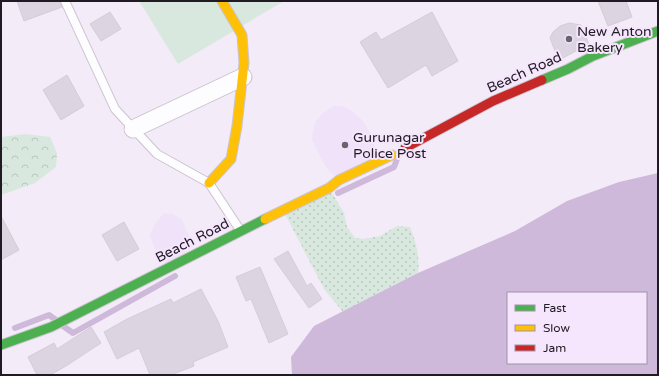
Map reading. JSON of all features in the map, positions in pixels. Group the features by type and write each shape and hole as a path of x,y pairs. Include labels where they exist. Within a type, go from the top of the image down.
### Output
{"main road":[{"path":"209,183 231,159 237,126 244,63 242,35 222,1"},
{"name":"Beach Road","path":"405,148 493,101 568,69 593,56 658,32"},
{"name":"Beach Road","path":"1,345 51,327 240,231 329,188 339,180 392,155"}],"street":[{"path":"133,129 243,77"}],"lane":[{"path":"65,1 115,109 157,154 209,183 240,231"}],"shaded area":[{"name":"Gurunagar Police Post","path":"334,106 342,106 349,109 362,120 371,134 379,161 339,180 329,171 312,140 316,121 324,112"},
{"path":"658,173 658,375 292,375 291,357 314,326 418,273 515,231 567,201 619,182"},
{"path":"164,213 173,214 182,220 193,245 168,268 156,251 150,235 155,224"}],"green space":[{"path":"139,1 284,1 178,64"},
{"path":"26,134 50,137 57,153 56,167 35,183 1,195 1,137"},
{"path":"329,188 344,213 347,227 355,238 364,239 380,236 397,226 410,227 418,255 418,273 343,312 324,289 283,210"}],"building":[{"path":"17,1 60,1 62,7 24,21"},
{"path":"598,1 626,1 632,17 608,26"},
{"path":"110,12 121,29 101,41 90,24"},
{"path":"432,12 458,61 432,76 426,65 388,88 360,42 376,32 381,40"},
{"path":"569,23 581,25 589,44 561,59 555,51 550,38 553,32 560,26"},
{"path":"67,75 84,106 61,120 43,90"},
{"path":"1,216 19,250 1,260"},
{"path":"124,222 139,249 117,261 102,235"},
{"path":"288,251 307,286 311,283 322,299 309,308 274,259"},
{"path":"260,267 288,334 269,343 251,299 246,301 236,277"},
{"path":"201,289 218,321 228,347 193,362 194,366 171,375 150,375 139,348 117,359 104,332 127,319 171,299 173,303"},
{"path":"91,327 101,343 50,375 37,375 28,357 54,343 57,349"}],"waterway":[{"path":"338,193 394,167 397,159"},
{"path":"63,326 73,333 175,276"},
{"path":"15,328 49,315 56,320"}],"traffic: fast":[{"path":"542,80 593,56 658,31"},
{"path":"1,345 51,327 265,219"}],"traffic: slow":[{"path":"209,183 231,159 237,126 244,63 242,35 222,1"},
{"path":"265,219 329,188 339,180 392,155"}],"traffic: jam":[{"path":"405,148 493,101 542,80"}],"place":[{"name":"New Anton Bakery","path":"569,39"},
{"name":"Gurunagar Police Post","path":"345,145"}]}
